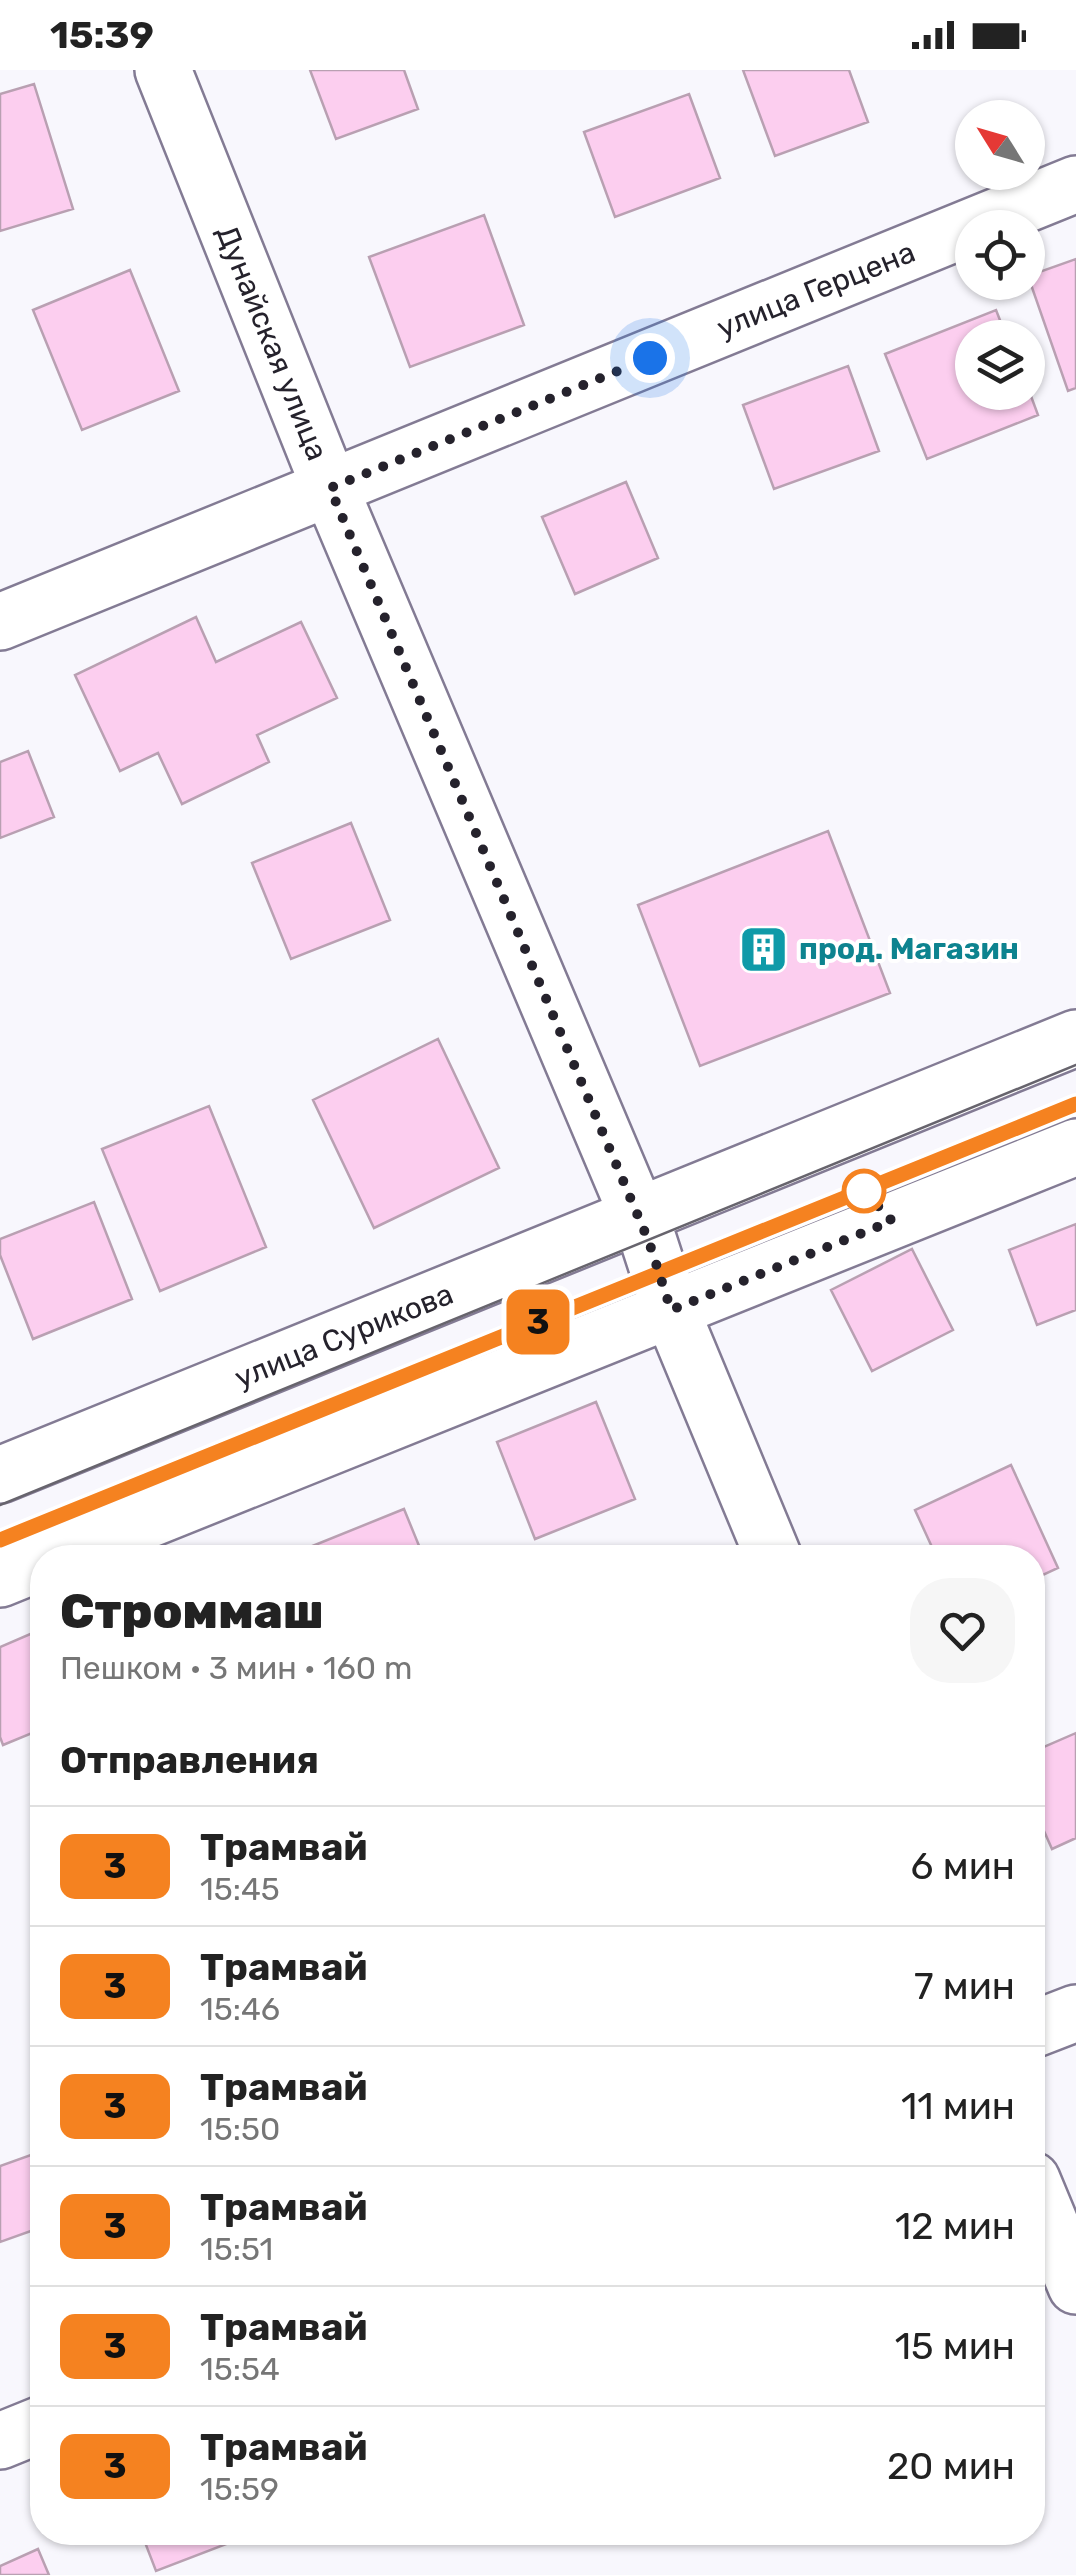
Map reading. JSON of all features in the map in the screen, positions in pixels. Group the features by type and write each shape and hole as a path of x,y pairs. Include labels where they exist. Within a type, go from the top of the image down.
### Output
{"street":[{"name":"Дунайская улица","path":"163,70 330,488 649,1242 671,1310 769,1545"},
{"name":"улица Герцена","path":"0,622 1076,184"},
{"name":"улица Сурикова","path":"0,1475 1076,1038"},
{"path":"85,1545 1076,1147"},
{"path":"0,1578 30,1567"},
{"path":"1045,2025 1076,2013"},
{"path":"1045,2211 1076,2286"},
{"path":"0,2440 30,2429"}],"building":[{"path":"310,70 404,70 418,109 336,139"},
{"path":"743,70 849,70 868,122 775,156"},
{"path":"34,84 73,209 0,231 0,94"},
{"path":"689,94 720,178 615,217 584,132"},
{"path":"484,215 524,325 410,367 369,257"},
{"path":"1076,259 1076,388 1068,391 1036,300 1045,300 1045,270"},
{"path":"130,270 179,391 82,430 33,310"},
{"path":"996,310 1000,320 971,320"},
{"path":"955,326 955,410 1036,410 1038,415 927,459 885,354"},
{"path":"848,366 879,451 774,489 743,405"},
{"path":"626,482 658,558 575,594 542,517"},
{"path":"196,617 216,662 301,622 337,698 257,735 269,762 182,804 158,753 120,771 75,675"},
{"path":"28,751 54,817 0,838 0,762"},
{"path":"351,823 390,920 291,959 252,863"},
{"name":"прод. Магазин","path":"828,831 890,993 700,1066 638,905"},
{"path":"438,1039 499,1168 374,1228 313,1100"},
{"path":"209,1106 266,1247 160,1291 102,1149"},
{"path":"94,1202 132,1299 33,1339 0,1255 0,1239"},
{"path":"1076,1224 1076,1310 1037,1325 1009,1250"},
{"path":"912,1249 953,1330 872,1371 831,1290"},
{"path":"596,1402 635,1499 535,1539 497,1442"},
{"path":"1011,1465 1058,1568 1045,1574 1045,1545 931,1545 915,1510"},
{"path":"404,1509 419,1545 315,1545"},
{"path":"30,1634 30,1734 3,1745 0,1737 0,1647"},
{"path":"1076,1733 1076,1838 1052,1849 1045,1833 1045,1746"},
{"path":"30,2155 30,2231 0,2242 0,2166"},
{"path":"146,2545 224,2545 156,2571"},
{"path":"38,2549 49,2575 0,2575 0,2566"}],"tram line":[{"path":"0,1505 1076,1065"},
{"path":"0,1540 1076,1104"},
{"name":"3","path":"0,1540 660,1276 1076,1104"}],"place":[{"name":"прод. Магазин","path":"764,949"}],"route":[{"path":"650,358 330,488 649,1242 671,1310 892,1221 864,1191"}]}
